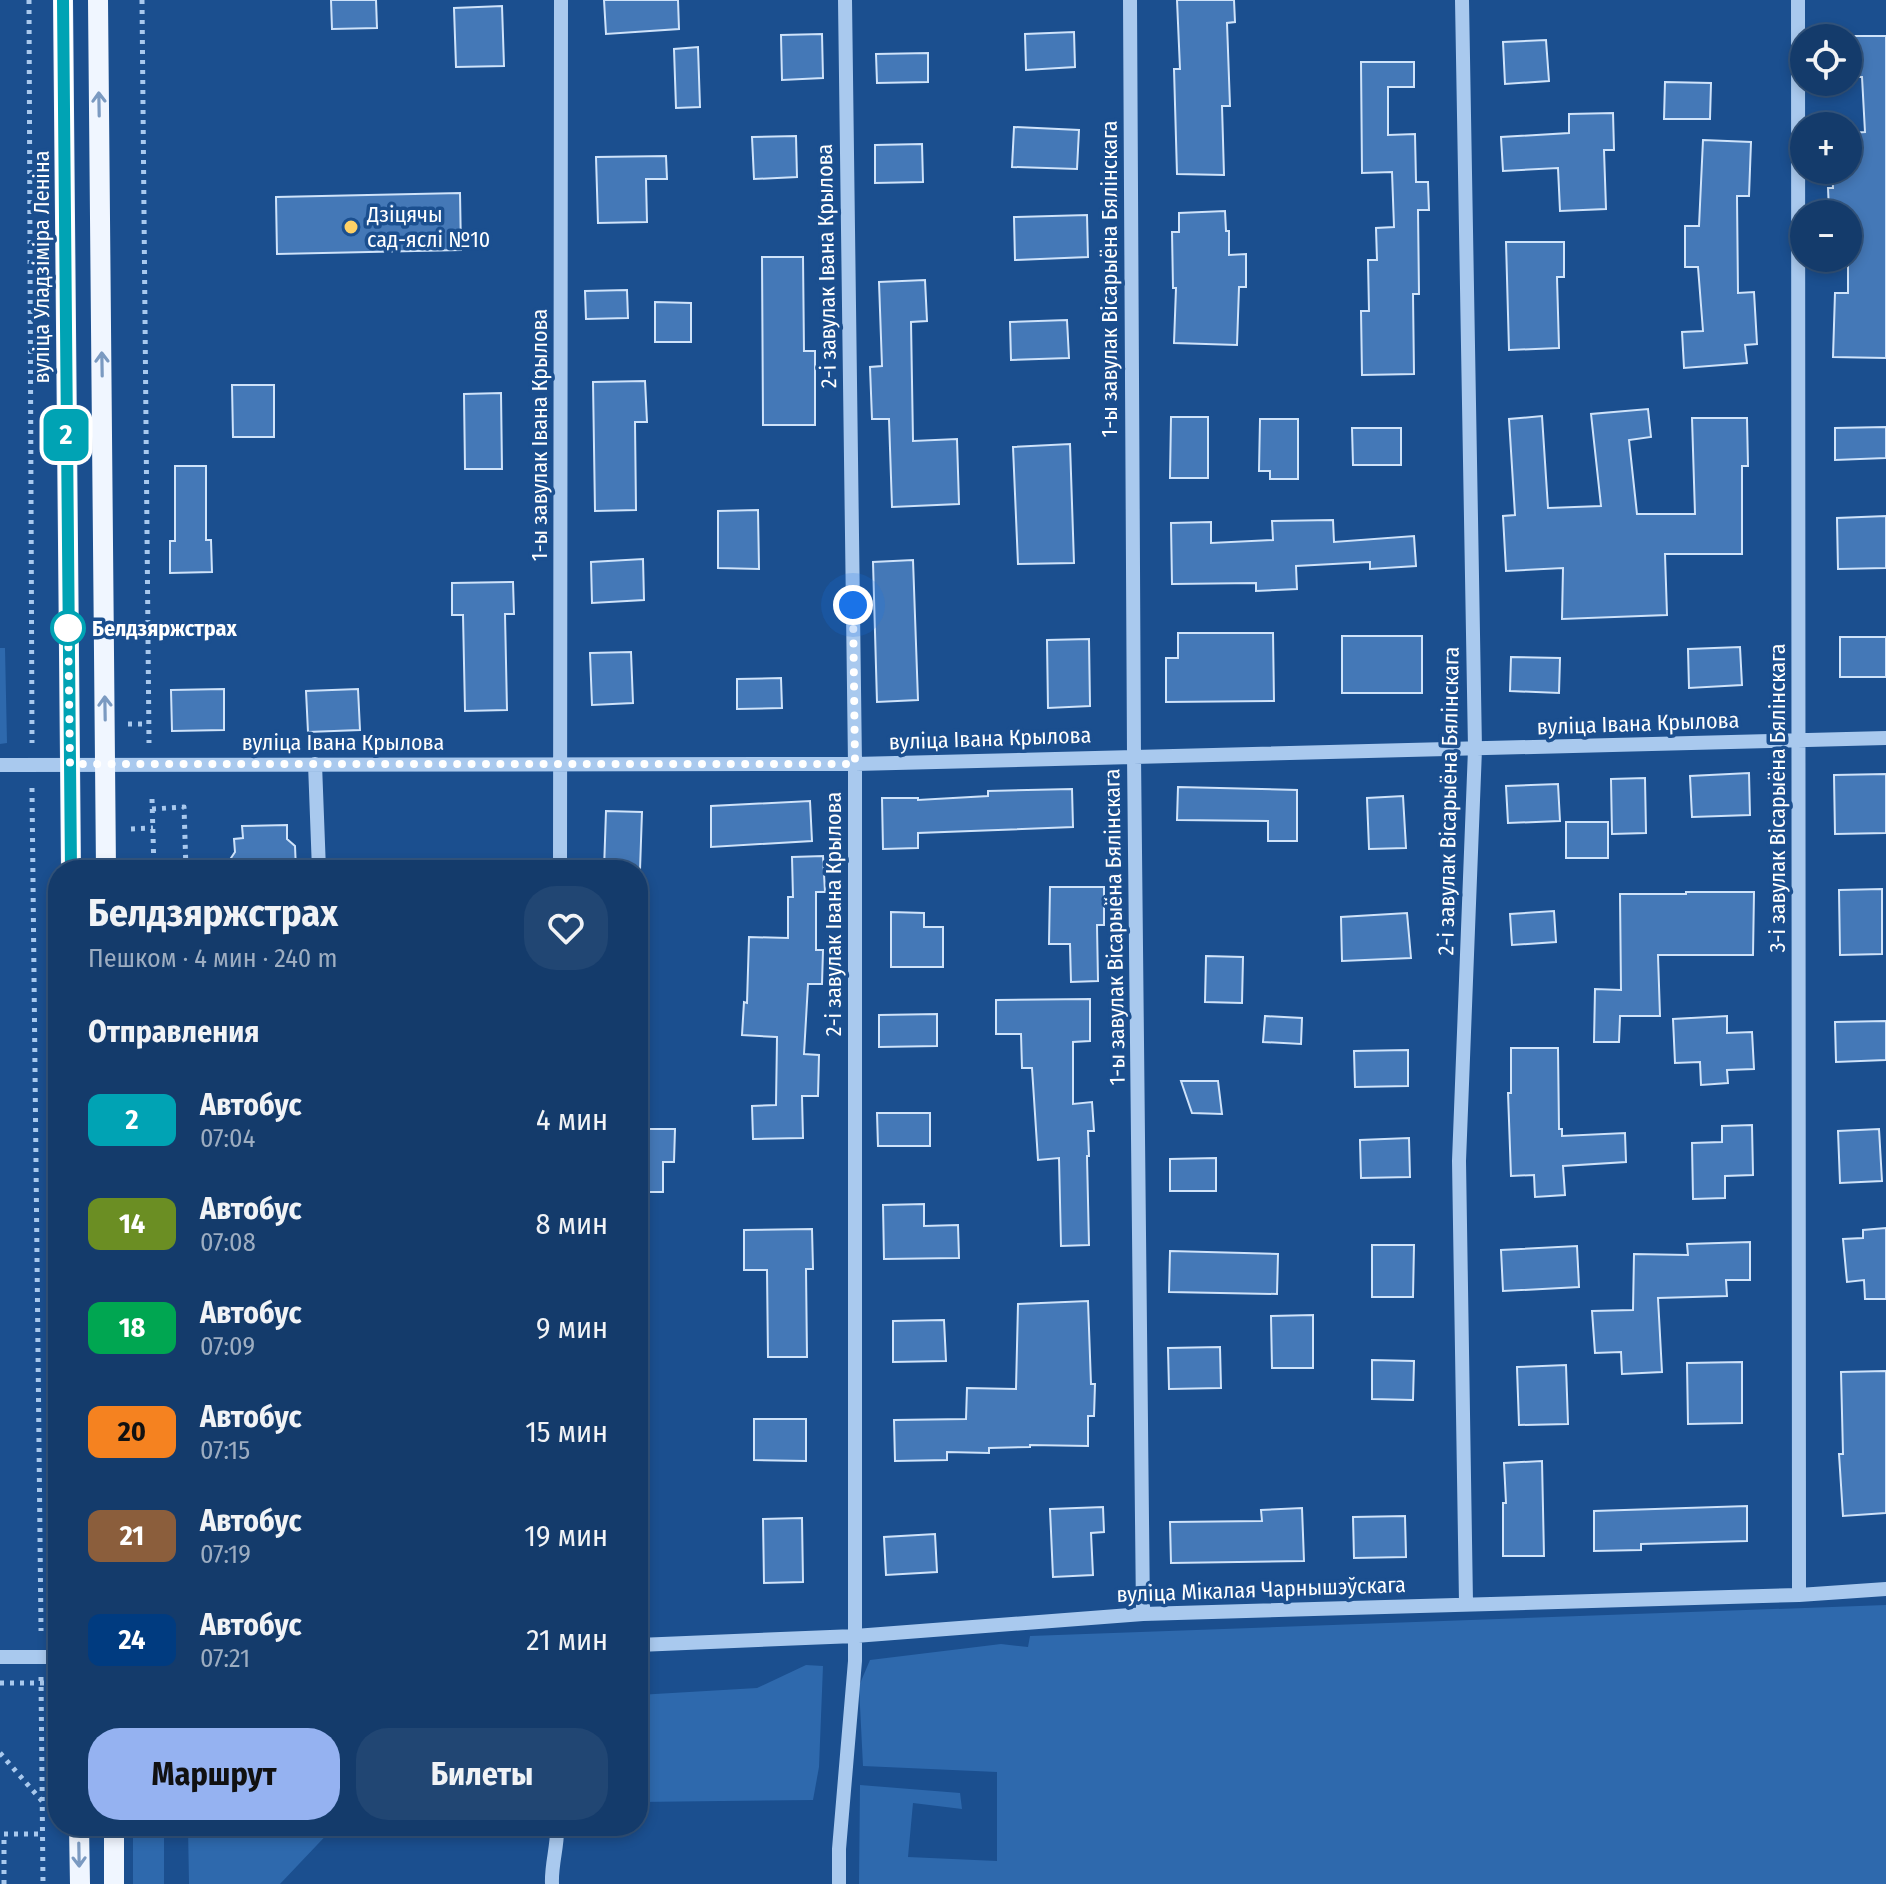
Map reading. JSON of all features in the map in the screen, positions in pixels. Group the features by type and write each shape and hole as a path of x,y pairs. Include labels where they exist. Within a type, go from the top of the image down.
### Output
{"main road":[{"name":"вуліца Уладзіміра Леніна","path":"63,0 71,860"},
{"path":"98,0 106,860"},
{"path":"79,1836 80,1884"},
{"path":"114,1836 114,1884"}],"street":[{"name":"1-ы завулак Івана Крылова","path":"560,860 561,0"},
{"name":"2-і завулак Івана Крылова","path":"839,1884 839,1849 855,1661 855,764 845,0"},
{"name":"1-ы завулак Вісарыёна Бялінскага","path":"1130,0 1143,1614"},
{"name":"2-і завулак Вісарыёна Бялінскага","path":"1462,0 1475,749 1459,1161 1466,1603"},
{"name":"3-і завулак Вісарыёна Бялінскага","path":"1798,0 1799,1595"},
{"name":"вуліца Івана Крылова","path":"0,765 855,764 1886,738"},
{"path":"315,764 319,860"},
{"name":"вуліца Мікалая Чарнышэўскага","path":"648,1645 855,1636 1143,1614 1799,1595 1886,1589"},
{"path":"0,1657 48,1657"},
{"path":"552,1884 551,1863 558,1836"}],"path":[{"path":"29,0 32,750"},
{"path":"142,0 147,724 150,748"},
{"path":"127,724 147,724"},
{"path":"32,788 41,1631"},
{"path":"152,799 154,860"},
{"path":"152,809 184,807 186,860"},
{"path":"131,829 153,828"},
{"path":"41,1670 43,1884"},
{"path":"0,1683 48,1683"},
{"path":"0,1753 43,1802"},
{"path":"4,1884 4,1834 43,1834"}],"shaded area":[{"path":"0,648 5,648 7,743 0,744"},
{"path":"1886,1605 1886,1884 859,1884 860,1785 960,1793 962,1809 913,1803 908,1857 997,1861 997,1772 863,1766 859,1686 870,1660 1001,1644 1028,1647 1030,1636"},
{"path":"806,1665 823,1666 819,1767 813,1800 648,1802 648,1694 757,1688"},
{"path":"133,1836 164,1836 164,1884 133,1884"},
{"path":"188,1836 326,1836 280,1884 189,1884"}],"building":[{"path":"331,0 376,0 377,28 332,29"},
{"path":"604,0 678,0 679,29 606,34"},
{"path":"1177,0 1234,0 1235,22 1227,23 1230,106 1222,106 1224,175 1177,174 1174,69 1180,69"},
{"path":"502,6 504,66 456,67 454,8"},
{"path":"1074,32 1075,67 1026,70 1025,34"},
{"path":"822,34 823,78 782,80 781,35"},
{"path":"1862,36 1886,36 1886,358 1833,357 1835,293 1848,293 1848,272 1862,272 1862,200 1829,200 1828,188 1833,188 1833,184 1862,184 1862,132 1865,132"},
{"path":"1546,40 1549,81 1505,84 1503,42"},
{"path":"698,47 700,107 676,108 674,49"},
{"path":"928,53 928,82 877,83 876,54"},
{"path":"1361,62 1414,62 1414,87 1388,87 1388,135 1415,134 1416,182 1428,182 1429,210 1418,210 1419,294 1413,294 1414,374 1362,375 1361,311 1369,311 1368,260 1377,260 1376,228 1394,227 1392,172 1362,173"},
{"path":"1665,82 1711,83 1710,119 1664,119"},
{"path":"1613,113 1614,150 1604,150 1606,209 1560,211 1558,168 1503,171 1501,137 1569,133 1569,114"},
{"path":"1014,127 1079,130 1077,169 1012,167"},
{"path":"796,136 797,177 754,179 752,137"},
{"path":"1703,140 1751,142 1749,196 1737,196 1738,293 1754,292 1757,344 1745,345 1747,363 1684,368 1682,332 1703,331 1698,267 1685,267 1685,226 1699,226"},
{"path":"922,144 923,182 875,183 875,145"},
{"path":"666,156 667,179 646,179 647,222 598,223 596,157"},
{"path":"460,193 461,250 277,254 276,197"},
{"path":"1225,211 1229,255 1246,254 1246,287 1239,287 1237,345 1174,343 1176,288 1173,288 1172,232 1179,232 1179,213"},
{"path":"1087,215 1088,257 1015,260 1014,217"},
{"path":"1506,242 1564,242 1564,277 1557,277 1559,348 1509,350"},
{"path":"762,257 803,257 804,351 815,351 815,425 763,425"},
{"path":"925,280 927,321 911,322 913,441 957,439 959,504 892,507 889,419 872,419 870,367 882,366 879,282"},
{"path":"627,290 628,318 586,319 585,291"},
{"path":"655,302 691,303 691,342 655,342"},
{"path":"1067,320 1069,358 1011,360 1010,322"},
{"path":"645,381 647,422 635,422 636,510 595,511 593,382"},
{"path":"232,385 274,385 274,437 233,437"},
{"path":"501,393 502,469 465,469 464,394"},
{"path":"1648,409 1651,437 1629,440 1637,514 1695,514 1692,418 1747,418 1748,466 1742,466 1742,554 1665,554 1667,615 1562,619 1563,568 1506,571 1503,516 1515,515 1509,419 1542,416 1548,508 1601,506 1591,414"},
{"path":"1171,417 1208,417 1208,478 1170,478"},
{"path":"1260,419 1298,419 1298,479 1270,479 1270,471 1259,471"},
{"path":"1886,427 1886,458 1835,460 1835,428"},
{"path":"1352,428 1401,428 1401,465 1353,465"},
{"path":"1070,444 1074,563 1018,564 1013,447"},
{"path":"175,466 206,466 206,540 211,540 212,572 170,573 170,541 175,541"},
{"path":"758,510 759,569 718,568 718,511"},
{"path":"1886,516 1886,568 1838,569 1837,518"},
{"path":"1333,520 1334,542 1414,536 1416,566 1370,569 1370,562 1296,566 1297,589 1256,591 1256,583 1172,584 1171,523 1211,522 1211,543 1273,540 1272,521"},
{"path":"643,559 644,600 592,603 591,562"},
{"path":"913,560 918,700 877,702 873,562"},
{"path":"513,582 514,614 505,614 507,710 465,711 463,615 452,615 452,583"},
{"path":"1178,633 1273,633 1274,701 1166,702 1166,658 1178,658"},
{"path":"1342,636 1422,636 1422,693 1342,693"},
{"path":"1840,637 1886,637 1886,677 1840,677"},
{"path":"1089,639 1090,706 1048,708 1047,640"},
{"path":"1740,647 1742,685 1689,688 1688,649"},
{"path":"631,652 633,703 592,705 590,653"},
{"path":"1511,657 1560,658 1559,693 1510,691"},
{"path":"781,678 782,708 737,709 737,679"},
{"path":"224,689 224,730 172,731 171,690"},
{"path":"358,689 360,730 308,732 306,691"},
{"path":"1749,773 1750,815 1692,817 1690,776"},
{"path":"1886,774 1886,833 1835,834 1834,775"},
{"path":"1645,778 1646,833 1612,834 1611,779"},
{"path":"1558,784 1560,821 1508,823 1506,786"},
{"path":"1178,787 1297,790 1297,841 1268,841 1268,821 1177,820"},
{"path":"1072,789 1073,827 918,833 918,848 883,849 882,798 918,800 988,796 988,791"},
{"path":"1403,796 1406,848 1369,849 1367,798"},
{"path":"810,801 812,841 711,847 711,806"},
{"path":"606,811 642,812 640,860 604,860"},
{"path":"1566,822 1608,822 1608,858 1566,858"},
{"path":"287,825 287,839 295,846 296,860 230,860 235,852 234,839 243,838 242,826"},
{"path":"823,856 825,892 816,892 816,950 823,950 822,984 808,984 804,1054 819,1055 818,1096 802,1096 803,1138 753,1139 752,1106 776,1105 777,1037 742,1035 744,1002 747,1003 749,937 788,938 788,897 793,897 792,857"},
{"path":"1050,887 1104,887 1104,925 1097,925 1098,981 1071,982 1070,944 1049,944"},
{"path":"1882,889 1882,954 1840,955 1839,890"},
{"path":"1754,892 1753,955 1658,955 1660,1016 1620,1016 1619,1042 1594,1042 1595,989 1621,990 1620,894"},
{"path":"1554,911 1556,942 1512,945 1510,914"},
{"path":"891,912 924,913 924,927 943,927 943,967 891,967"},
{"path":"1407,913 1411,958 1342,961 1341,917"},
{"path":"1206,956 1243,957 1242,1003 1205,1002"},
{"path":"1090,999 1090,1041 1073,1042 1073,1104 1092,1102 1094,1131 1088,1131 1087,1156 1089,1245 1061,1246 1059,1158 1038,1160 1032,1068 1022,1068 1021,1034 996,1034 996,1000"},
{"path":"937,1014 937,1046 879,1047 879,1015"},
{"path":"1265,1016 1302,1018 1301,1044 1263,1042"},
{"path":"1727,1016 1727,1033 1752,1032 1754,1069 1727,1070 1728,1083 1701,1085 1700,1062 1675,1063 1673,1019"},
{"path":"1886,1021 1886,1060 1836,1062 1835,1022"},
{"path":"1511,1048 1558,1048 1559,1129 1562,1129 1562,1136 1625,1133 1626,1162 1563,1166 1565,1195 1535,1197 1534,1175 1511,1176 1508,1093 1511,1093"},
{"path":"1408,1050 1408,1086 1355,1087 1354,1051"},
{"path":"1181,1081 1218,1081 1222,1114 1192,1113"},
{"path":"877,1113 930,1113 930,1146 878,1146"},
{"path":"1752,1125 1753,1175 1725,1176 1725,1198 1693,1199 1692,1143 1722,1142 1722,1126"},
{"path":"648,1129 675,1129 674,1162 663,1162 663,1192 648,1192"},
{"path":"1879,1129 1882,1181 1840,1183 1838,1131"},
{"path":"1409,1138 1410,1177 1361,1178 1360,1140"},
{"path":"1216,1158 1216,1191 1170,1191 1170,1159"},
{"path":"924,1204 924,1226 958,1225 959,1258 884,1259 883,1205"},
{"path":"1886,1228 1886,1299 1865,1299 1864,1280 1847,1282 1843,1239 1863,1238 1863,1230"},
{"path":"812,1229 813,1269 806,1269 807,1357 768,1357 767,1270 744,1270 744,1230"},
{"path":"1750,1242 1750,1280 1726,1280 1727,1296 1658,1298 1662,1372 1622,1374 1621,1352 1595,1353 1592,1311 1633,1310 1634,1254 1688,1255 1687,1244"},
{"path":"1372,1245 1414,1245 1413,1297 1372,1297"},
{"path":"1577,1246 1579,1287 1503,1291 1501,1250"},
{"path":"1170,1251 1278,1254 1277,1294 1169,1292"},
{"path":"1088,1301 1091,1384 1095,1384 1094,1416 1088,1416 1088,1446 989,1448 989,1453 947,1452 947,1460 895,1461 894,1420 966,1419 967,1388 1016,1389 1018,1304"},
{"path":"1313,1315 1313,1368 1272,1368 1271,1316"},
{"path":"944,1320 946,1361 893,1362 893,1321"},
{"path":"1220,1347 1221,1388 1169,1389 1168,1348"},
{"path":"1372,1360 1414,1361 1413,1400 1372,1399"},
{"path":"1742,1362 1742,1423 1688,1424 1687,1363"},
{"path":"1566,1365 1568,1424 1519,1425 1517,1367"},
{"path":"1886,1371 1886,1513 1843,1516 1839,1454 1843,1454 1841,1372"},
{"path":"754,1419 806,1419 806,1461 754,1460"},
{"path":"1542,1461 1544,1556 1503,1556 1503,1503 1506,1503 1504,1463"},
{"path":"1747,1506 1747,1541 1641,1544 1641,1550 1594,1551 1594,1511"},
{"path":"1103,1507 1104,1532 1091,1533 1093,1575 1053,1577 1050,1509"},
{"path":"1302,1508 1304,1561 1171,1563 1170,1522 1262,1521 1261,1510"},
{"path":"1405,1516 1406,1557 1354,1558 1353,1517"},
{"path":"802,1518 803,1582 764,1583 763,1519"},
{"path":"935,1534 937,1572 886,1575 884,1537"}],"bus line":[{"name":"2","path":"63,0 71,860"}],"place":[{"name":"Дзіцячы сад-яслі №10","path":"351,227"},
{"name":"Белдзяржстрах","path":"68,628"}],"route":[{"path":"68,628 68,616 70,764 855,764 853,605"}]}
